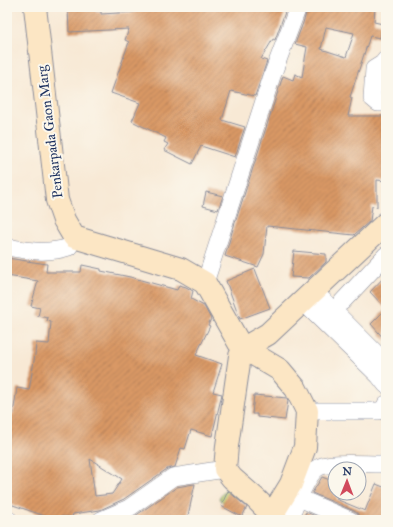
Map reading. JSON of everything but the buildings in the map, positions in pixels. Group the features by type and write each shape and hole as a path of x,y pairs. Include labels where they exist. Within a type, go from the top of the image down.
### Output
{"street":[{"name":"Penkarpada Gaon Marg","path":"34,7 57,200 64,220 74,237"},
{"path":"205,283 272,76 298,7"},
{"path":"386,59 382,64 374,68 372,98 378,103 386,103"},
{"path":"279,518 232,478 225,469 227,446 245,349 268,334 386,223"},
{"path":"7,247 30,251 53,252 69,247 74,237 181,269 205,283 245,349 280,370 296,389 307,410 305,447 279,518"},
{"path":"342,302 386,255"},
{"path":"313,292 342,302 360,328 384,373"},
{"path":"313,292 386,346"},
{"path":"313,292 384,373"},
{"path":"307,410 379,411 384,408 386,404"},
{"path":"279,518 299,498 310,476 316,468 326,464 386,464"},
{"path":"101,520 129,508 173,477 225,469"},
{"path":"299,498 350,520"}],"green space":[{"path":"228,486 239,494 230,507 219,499"}]}
